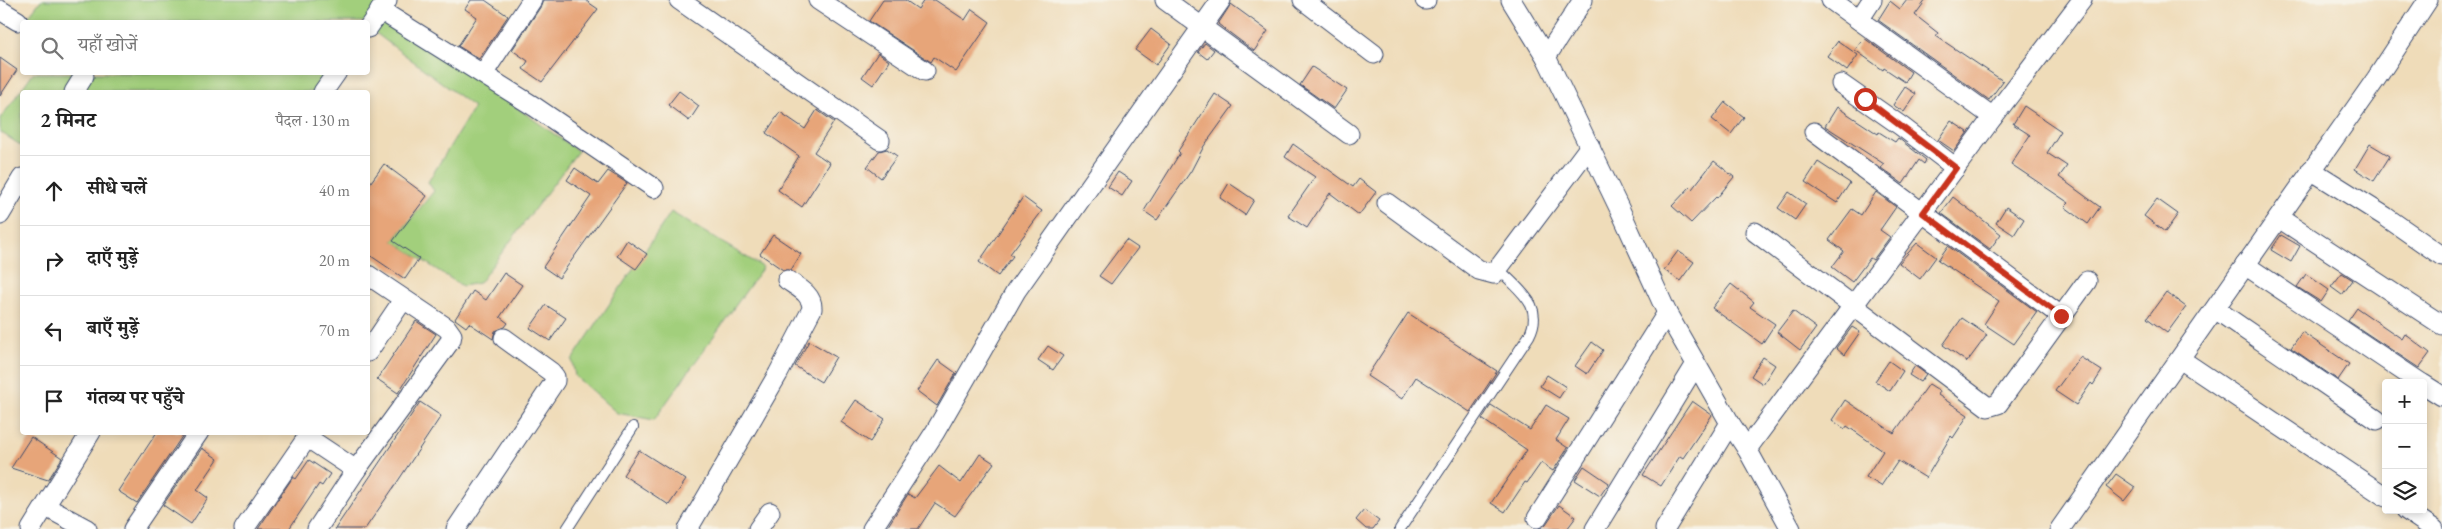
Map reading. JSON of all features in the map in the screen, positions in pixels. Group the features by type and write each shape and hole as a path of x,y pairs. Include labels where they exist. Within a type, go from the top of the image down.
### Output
{"street":[{"path":"483,74 532,0"},
{"path":"679,0 880,140"},
{"path":"818,0 925,71"},
{"path":"1165,0 1348,134"},
{"path":"872,529 935,432 1016,291 1221,0"},
{"path":"1303,0 1374,54"},
{"path":"1511,0 1546,57 1590,146 1667,313 1730,423 1747,448 1791,529"},
{"path":"1546,57 1583,0"},
{"path":"1831,0 1993,117"},
{"path":"1859,20 1872,0"},
{"path":"1747,448 2082,0"},
{"path":"2060,529 2101,468 2180,359 2376,79 2428,0"},
{"path":"370,25 384,5 483,74 654,188"},
{"path":"0,10 18,21"},
{"path":"324,90 335,75"},
{"path":"75,90 84,76"},
{"path":"1841,84 1956,168"},
{"path":"1814,132 2061,316"},
{"path":"1387,203 1479,270 1494,274 1590,146"},
{"path":"2311,170 2386,217 2442,256"},
{"path":"0,215 20,181"},
{"path":"2279,218 2442,325"},
{"path":"1755,232 1852,307 1988,407 1998,404 2087,281"},
{"path":"2245,265 2416,379"},
{"path":"317,529 356,470 451,340 452,335 447,328 370,276"},
{"path":"688,529 778,374 812,309 813,303 808,295 786,280"},
{"path":"370,349 403,300"},
{"path":"2215,308 2377,420"},
{"path":"1537,518 1667,313"},
{"path":"456,529 555,381 555,377 551,372 504,338"},
{"path":"2180,359 2382,494"},
{"path":"1594,529 1696,364"},
{"path":"2427,386 2442,396"},
{"path":"1664,529 1730,423"},
{"path":"31,529 89,435"},
{"path":"133,529 197,435"},
{"path":"244,529 309,435 356,470"},
{"path":"46,507 87,529"},
{"path":"758,529 770,512"},
{"path":"2412,514 2434,529"}],"lane":[{"path":"1400,529 1530,336 1536,322 1533,307 1499,269"},
{"path":"567,529 633,427"}],"green space":[{"path":"41,0 381,0 366,20 26,20"},
{"path":"388,16 578,151 479,283 462,286 393,241 434,191 428,182 474,107 373,31"},
{"path":"32,75 329,75 317,90 21,90"},
{"path":"20,91 20,145 0,132 0,119"},
{"path":"671,212 763,267 654,420 617,413 575,376 572,360"}],"building":[{"path":"471,0 485,0 508,16 479,59 458,46 477,17 465,9"},
{"path":"543,0 585,0 598,9 542,82 523,69 528,61 512,50"},
{"path":"883,0 905,0 918,9 924,0 935,0 965,20 972,9 990,22 956,72 934,57 931,62 869,21"},
{"path":"1907,0 1926,0 1915,15 1938,33 1936,36 2003,81 1989,100 1878,20 1890,1 1900,9"},
{"path":"1231,4 1268,31 1254,51 1218,24"},
{"path":"1151,29 1171,44 1156,65 1135,50"},
{"path":"1864,38 1911,72 1905,82 1884,68 1883,70 1855,50"},
{"path":"1838,41 1858,55 1847,71 1827,56"},
{"path":"1205,43 1214,50 1207,59 1198,52"},
{"path":"878,53 889,61 873,85 862,77"},
{"path":"0,58 17,70 0,96"},
{"path":"1312,67 1347,90 1334,109 1300,85"},
{"path":"1905,87 1916,94 1904,112 1893,105"},
{"path":"679,91 699,106 689,121 668,105"},
{"path":"1215,94 1233,106 1204,146 1191,171 1157,220 1144,211 1180,153 1178,151"},
{"path":"1725,102 1744,117 1731,134 1712,119"},
{"path":"2024,106 2061,131 2047,153 2067,166 2059,177 2100,207 2088,224 2065,207 2069,203 2011,164 2030,135 2013,124"},
{"path":"1837,107 1878,134 1879,132 1895,142 1898,138 1926,160 1924,164 1919,160 1903,184 1881,168 1884,164 1825,126"},
{"path":"817,110 834,122 814,152 830,163 802,207 778,190 799,156 766,133 780,112 805,129"},
{"path":"1951,121 1968,132 1954,151 1938,140"},
{"path":"1293,144 1353,187 1359,179 1376,192 1359,215 1330,193 1307,228 1288,216 1315,177 1285,157"},
{"path":"2370,144 2390,156 2374,181 2355,169"},
{"path":"887,149 897,156 881,178 867,167 879,151"},
{"path":"1714,161 1734,177 1717,198 1691,223 1672,206 1690,187 1692,189"},
{"path":"1818,162 1850,183 1837,203 1805,182"},
{"path":"384,164 427,196 393,241 419,258 405,279 370,255 370,183"},
{"path":"575,168 598,184 608,171 627,183 559,278 543,267 591,196 567,180"},
{"path":"1118,172 1132,181 1122,196 1108,187"},
{"path":"1229,183 1254,200 1245,215 1220,198"},
{"path":"1789,192 1806,204 1795,220 1778,208"},
{"path":"1876,192 1896,207 1880,230 1890,237 1873,260 1870,258 1852,282 1832,267 1844,251 1829,240 1852,209 1861,215"},
{"path":"1023,197 1042,211 1010,254 1013,256 998,276 979,262"},
{"path":"1953,197 2001,234 1990,249 1941,213"},
{"path":"2157,199 2178,214 2165,232 2144,216"},
{"path":"2006,207 2024,219 2014,235 1996,223"},
{"path":"773,235 801,254 791,270 783,270 760,254"},
{"path":"2281,235 2300,246 2291,262 2271,250"},
{"path":"627,240 647,254 636,269 617,256"},
{"path":"1126,240 1138,248 1111,284 1099,276"},
{"path":"1917,243 1936,257 1920,279 1899,263"},
{"path":"1948,246 2037,312 2014,344 1984,324 1999,301 1938,260"},
{"path":"1678,251 1694,262 1680,281 1664,270"},
{"path":"504,273 522,285 500,317 508,323 505,327 495,331 493,339 469,323 466,327 455,319 473,291 486,300"},
{"path":"2342,273 2353,280 2342,295 2331,287"},
{"path":"2306,274 2329,290 2321,302 2297,287"},
{"path":"1731,284 1754,302 1750,307 1775,324 1762,344 1712,308"},
{"path":"2166,292 2186,307 2167,333 2147,318"},
{"path":"546,305 566,318 550,341 530,328"},
{"path":"2357,308 2402,339 2405,334 2430,353 2419,368 2348,321"},
{"path":"1793,311 1816,328 1800,350 1777,332"},
{"path":"1408,313 1497,371 1470,412 1416,377 1402,399 1367,376"},
{"path":"1962,318 1987,335 1967,362 1943,345"},
{"path":"416,321 436,334 398,393 377,379"},
{"path":"1852,327 1860,332 1844,355 1836,348"},
{"path":"2302,332 2349,364 2338,380 2291,348"},
{"path":"809,341 836,357 821,382 795,366"},
{"path":"1592,342 1603,350 1587,374 1575,366"},
{"path":"1048,346 1063,356 1053,370 1038,360"},
{"path":"1763,357 1775,365 1763,384 1751,376"},
{"path":"2080,357 2102,371 2076,405 2055,391"},
{"path":"938,360 956,373 937,406 917,391"},
{"path":"1889,361 1903,371 1890,391 1875,381"},
{"path":"1915,366 1926,374 1920,382 1909,375"},
{"path":"1547,375 1566,387 1559,398 1540,386"},
{"path":"1929,384 1940,391 1938,395 1968,415 1953,438 1951,436 1926,478 1898,461 1881,486 1866,477 1883,451 1847,426 1845,429 1832,420 1845,400 1894,433"},
{"path":"856,400 885,419 870,442 841,422"},
{"path":"1692,401 1712,415 1683,458 1680,456 1661,486 1643,475"},
{"path":"420,402 441,416 396,484 365,529 335,529"},
{"path":"1491,405 1530,430 1546,405 1569,419 1556,440 1568,448 1553,471 1541,463 1527,483 1525,482 1505,512 1491,503 1527,450 1482,419"},
{"path":"155,435 183,435 137,503 118,491"},
{"path":"31,437 62,458 48,480 11,468"},
{"path":"202,448 218,459 197,490 208,498 191,524 163,505"},
{"path":"639,450 686,480 669,505 623,475"},
{"path":"980,454 994,463 955,516 935,503 918,529 886,529 908,494 915,498 939,466 961,483"},
{"path":"309,460 330,474 322,486 319,484 289,529 258,529 293,477 296,479"},
{"path":"1584,466 1609,483 1600,496 1575,480"},
{"path":"2116,474 2135,487 2124,501 2106,487"},
{"path":"1559,505 1576,517 1567,529 1539,529 1546,524"},
{"path":"1364,510 1379,521 1373,529 1366,529 1356,520"}],"route":[{"path":"1865,99 1956,168 1923,213 2061,316"}]}
